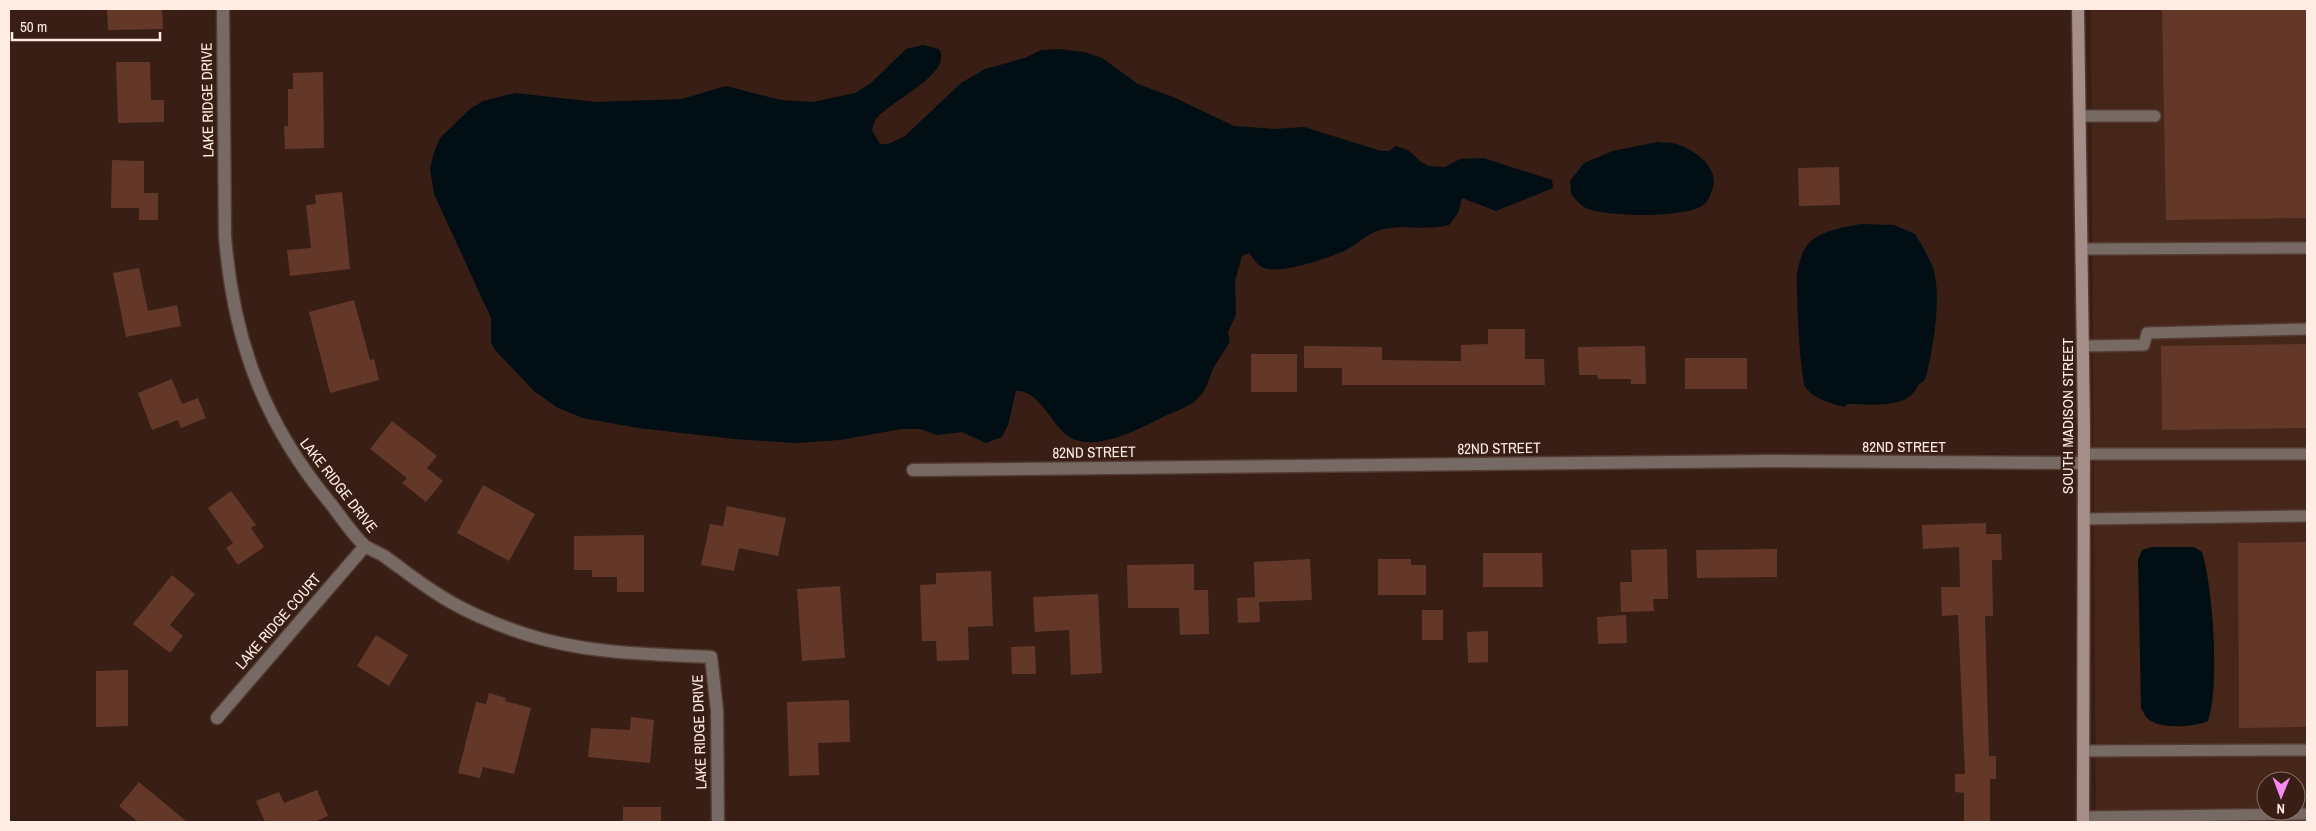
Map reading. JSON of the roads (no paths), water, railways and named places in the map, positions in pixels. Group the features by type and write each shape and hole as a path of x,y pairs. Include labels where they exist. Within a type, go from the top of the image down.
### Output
{"street":[{"name":"LAKE RIDGE DRIVE","path":"223,9 225,236 228,269 238,330 258,387 282,436 314,484 365,546 437,594 469,611 527,635 582,648 615,652 712,657 717,710 718,822"},
{"name":"SOUTH MADISON STREET","path":"2078,9 2084,346 2083,819"},
{"name":"82ND STREET","path":"913,470 2084,458"},
{"name":"LAKE RIDGE COURT","path":"217,718 365,546"}],"lane":[{"path":"2080,116 2155,116"},
{"path":"2083,249 2307,248"},
{"path":"2084,346 2144,345 2147,333 2307,329"},
{"path":"2084,458 2307,454"},
{"path":"2084,519 2307,516"},
{"path":"2083,751 2307,750"},
{"path":"2083,819 2307,814"}]}
